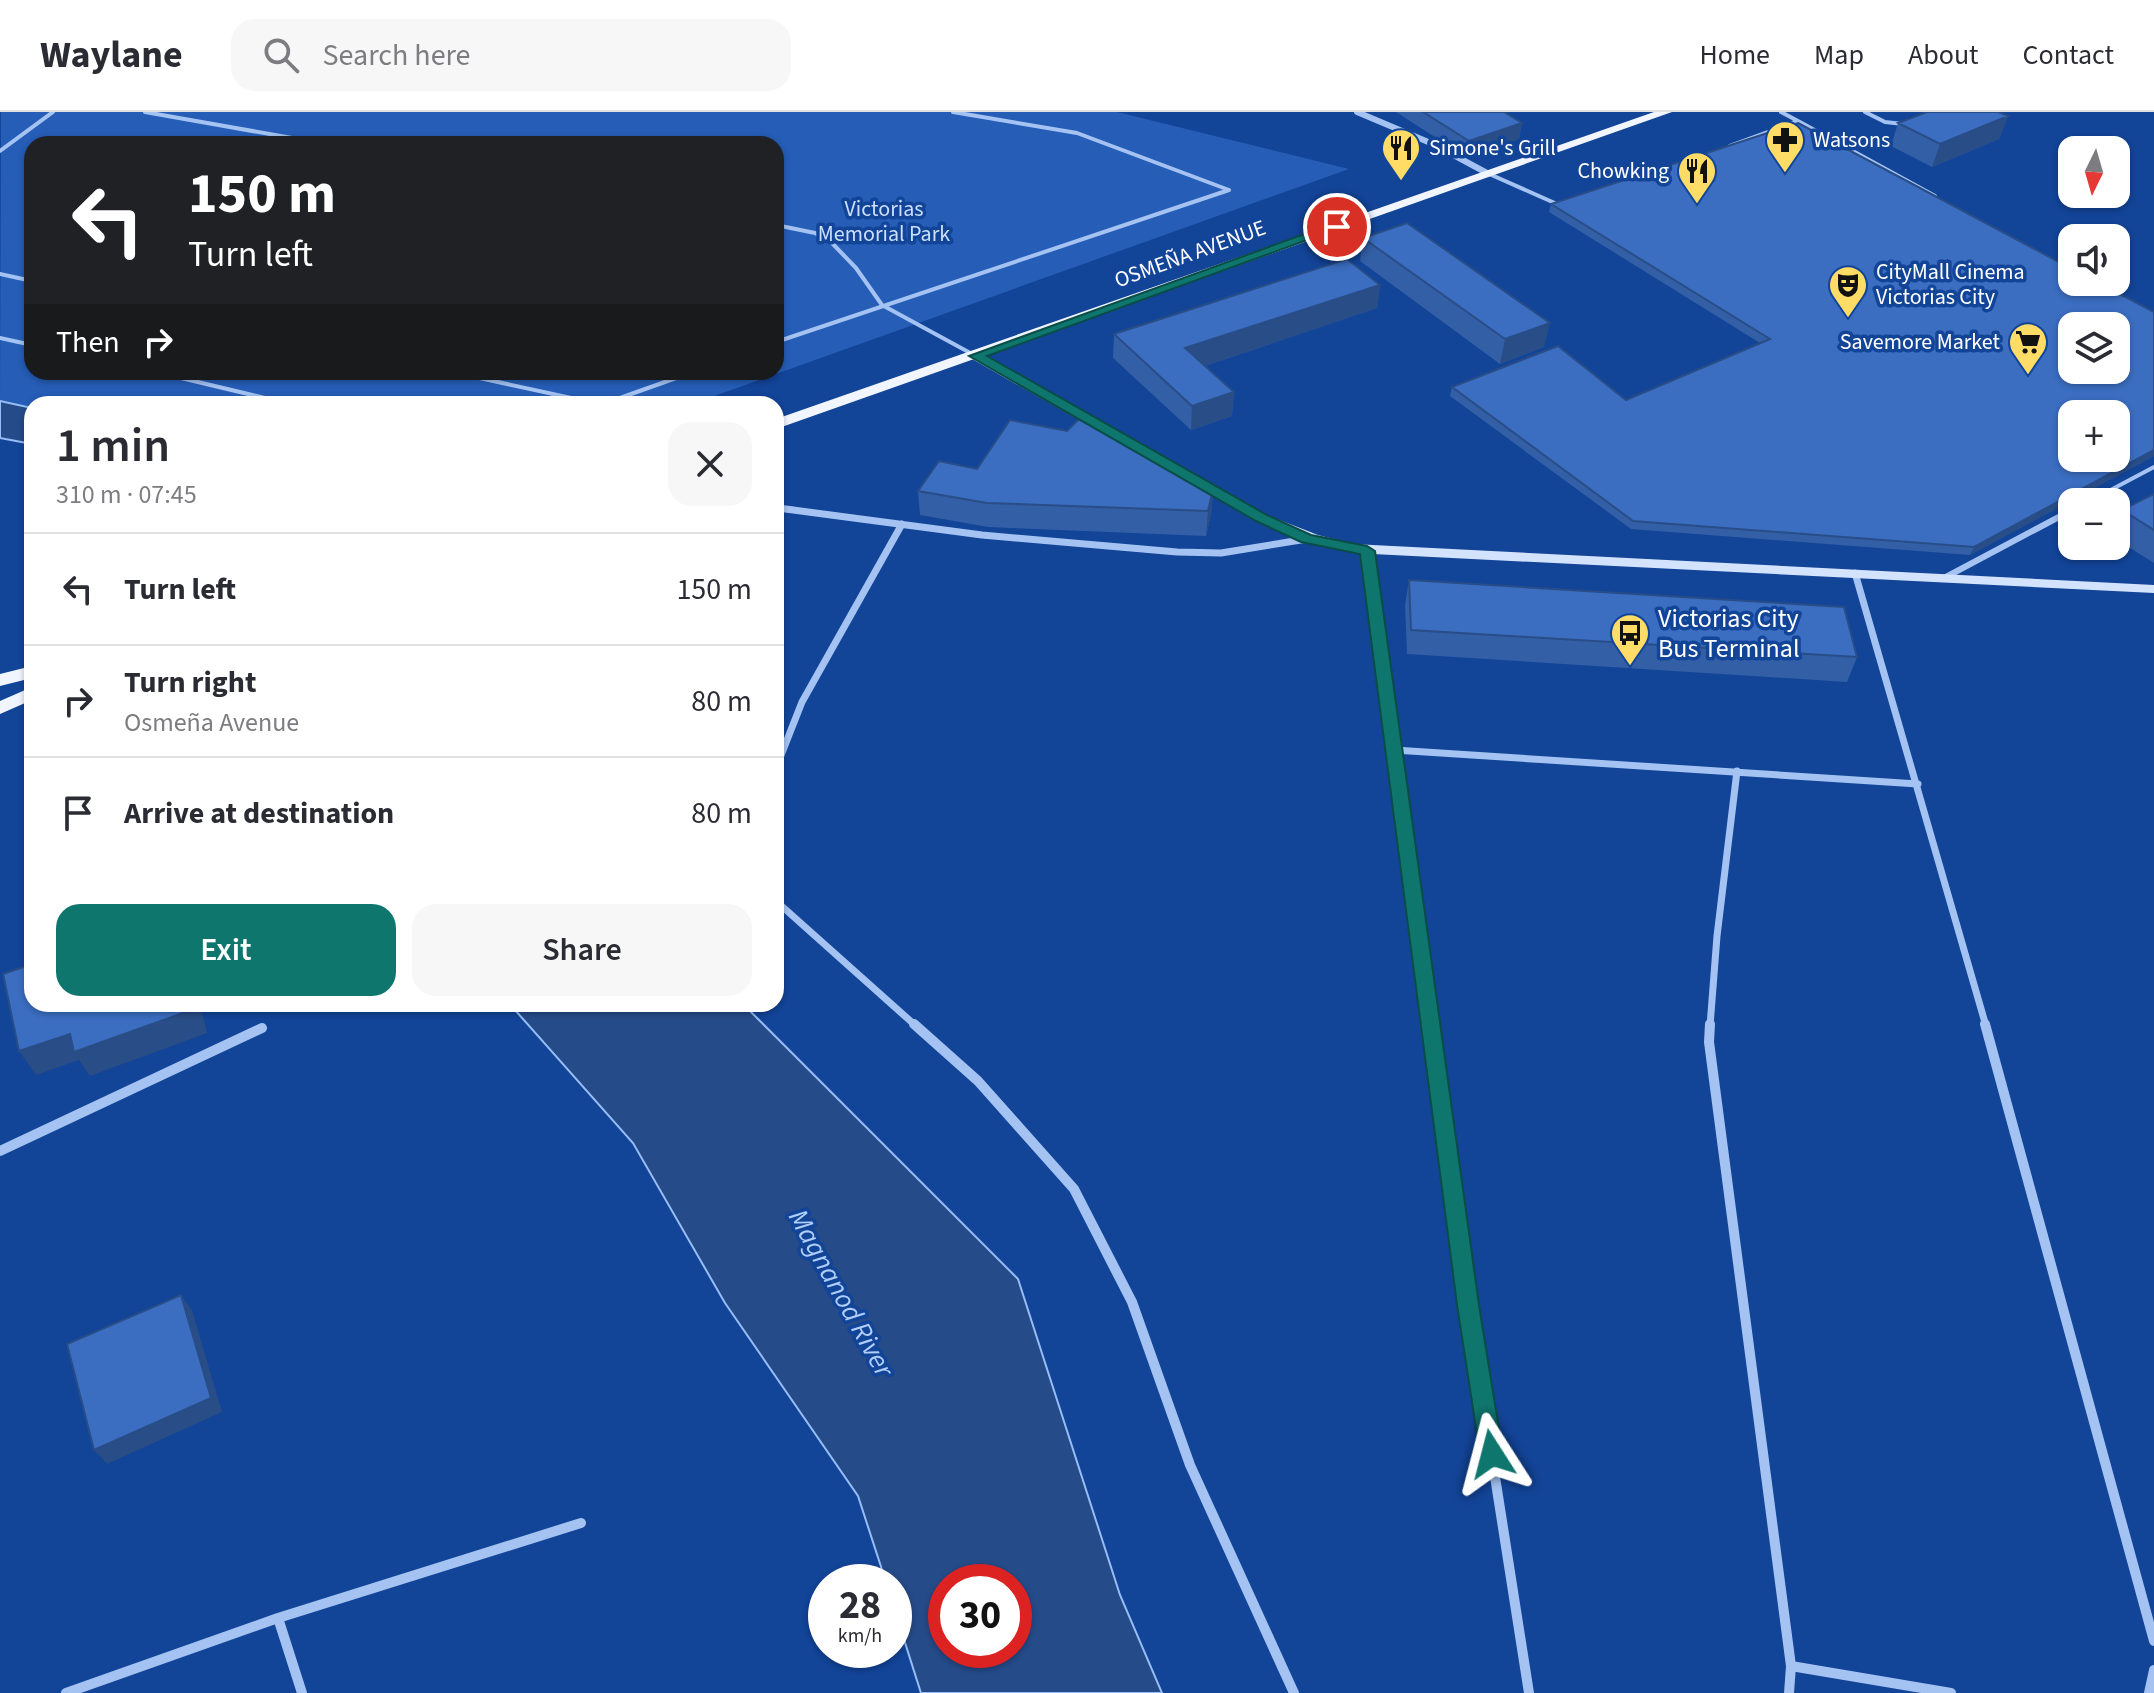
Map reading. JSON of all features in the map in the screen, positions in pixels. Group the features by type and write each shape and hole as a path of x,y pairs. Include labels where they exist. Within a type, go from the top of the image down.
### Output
{"main road":[{"name":"OSMEÑA AVENUE","path":"784,421 1666,112"},
{"path":"0,680 24,674"},
{"path":"0,708 24,697"}],"street":[{"path":"1357,112 1420,138 1487,173"},
{"path":"976,356 1262,518 1307,539 1367,551 2154,589"},
{"path":"784,509 982,535 1177,552 1221,553 1307,539"},
{"path":"784,748 802,702 902,524"},
{"path":"1367,551 1468,1305 1529,1693"},
{"path":"1855,573 1918,784 2154,1641"},
{"path":"1394,750 1918,784"},
{"path":"1737,771 1717,936 1709,1042 1791,1666 1789,1693"},
{"path":"784,908 978,1081 1074,1189 1132,1302 1190,1465 1294,1693"},
{"path":"0,1151 262,1028"},
{"path":"66,1693 278,1618 581,1523"},
{"path":"278,1618 302,1693"},
{"path":"1791,1666 1951,1693"},
{"path":"2149,1693 2154,1670"}],"lane":[{"path":"0,151 53,112"},
{"path":"145,112 281,136"},
{"path":"784,339 1229,190 1077,133 953,112"},
{"path":"1781,112 1935,196"},
{"path":"1865,112 1885,122 1906,124"},
{"path":"1723,148 1798,121"},
{"path":"1487,173 1539,199 1564,204"},
{"path":"784,227 815,233 830,241 856,268 882,305 976,356"},
{"path":"0,274 24,279"},
{"path":"0,338 24,343"},
{"path":"190,380 256,396"},
{"path":"489,380 564,396"},
{"path":"624,396 670,380"},
{"path":"2114,488 2154,467"},
{"path":"1944,578 2058,517"}],"green space":[{"name":"Victorias Memorial Park","path":"1,112 1117,112 1349,169 784,371 784,136 24,136 24,380 759,380 714,396 24,396 24,406 0,401"}],"water":[{"path":"0,401 24,406 24,442 0,438"},
{"name":"Magnanod River","path":"517,1012 751,1012 1018,1279 1120,1595 1162,1693 921,1693 912,1665 912,1564 880,1564 858,1496 725,1303 633,1143"}],"building":[{"path":"1423,112 1504,112 1522,123 1469,141"},
{"path":"1927,112 1998,112 2008,116 1940,144 1898,123"},
{"path":"1798,123 2058,262 2058,296 2124,296 2154,312 2154,450 2130,463 2130,400 2058,400 2058,472 2113,472 2083,488 2058,488 2058,502 1974,547 1633,521 1452,387 1558,346 1626,400 1770,339 1551,204"},
{"path":"1407,223 1550,323 1505,339 1363,238"},
{"path":"1347,259 1380,285 1185,348 1234,392 1192,406 1114,334"},
{"path":"1079,419 1213,490 1208,511 987,503 918,491 939,461 977,469 1010,420 1067,431"},
{"path":"2154,494 2154,530 2130,515 2130,506"},
{"path":"1409,580 1844,607 1857,657 1411,630"},
{"path":"24,967 24,1012 186,1012 74,1052 70,1034 19,1051 3,974"},
{"path":"181,1295 211,1398 94,1450 67,1344"}],"place":[{"name":"Watsons","path":"1785,174"},
{"name":"Simone's Grill","path":"1401,182"},
{"name":"Chowking","path":"1697,205"},
{"name":"CityMall Cinema Victorias City","path":"1848,319"},
{"name":"Savemore Market","path":"2028,376"},
{"name":"Victorias City Bus Terminal","path":"1630,667"}],"route":[{"path":"1337,227 976,356 1262,518 1307,539 1367,551 1468,1305 1492,1454"}]}
